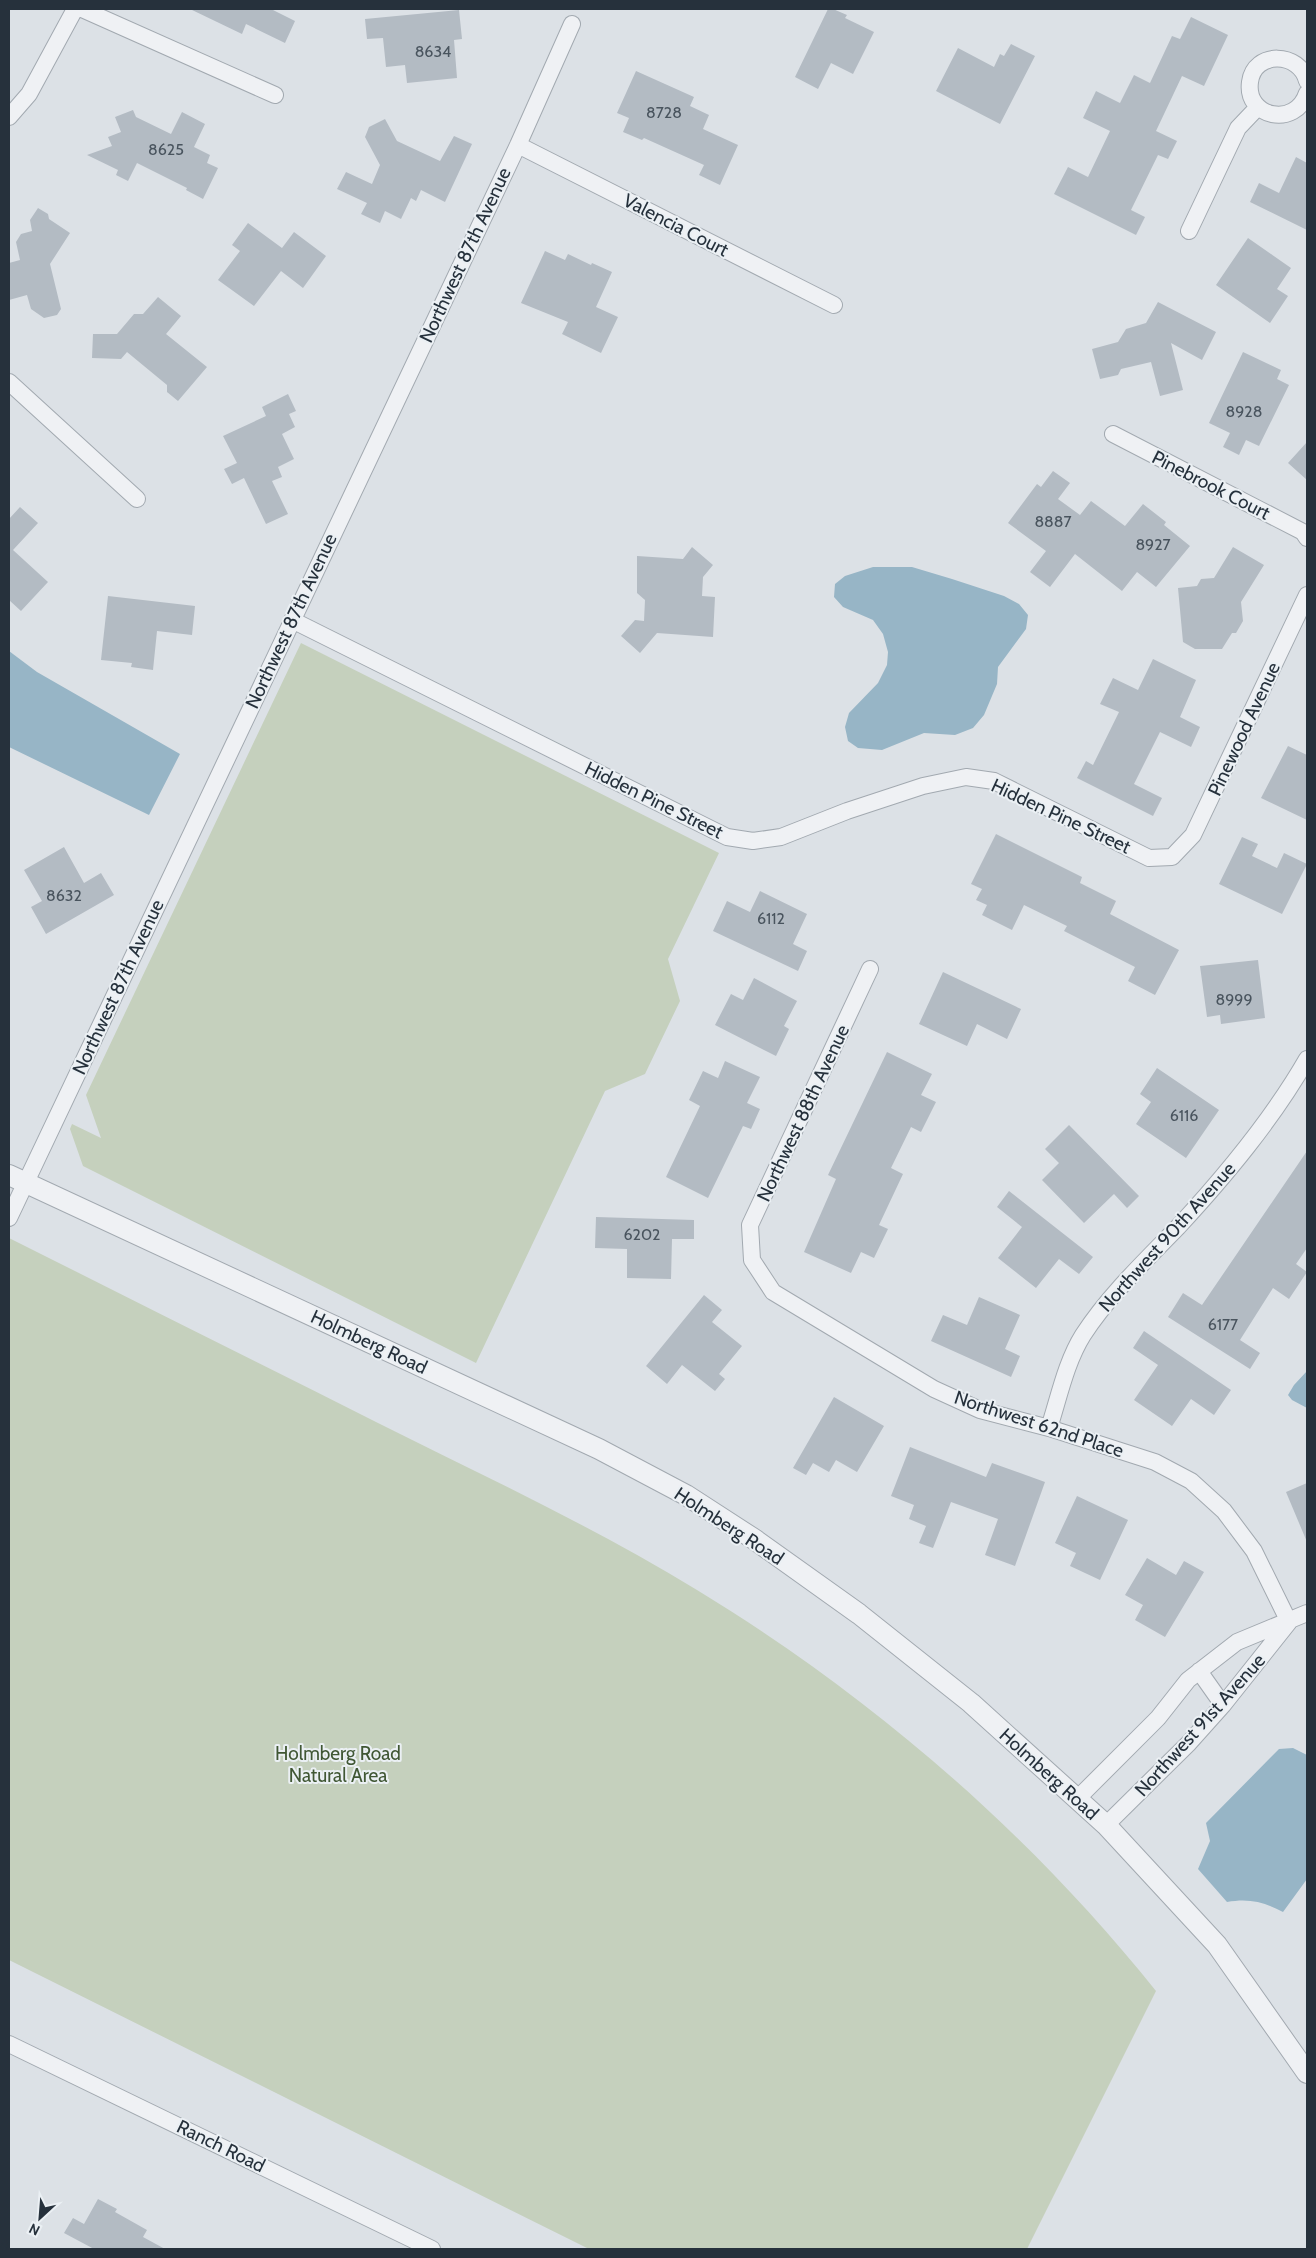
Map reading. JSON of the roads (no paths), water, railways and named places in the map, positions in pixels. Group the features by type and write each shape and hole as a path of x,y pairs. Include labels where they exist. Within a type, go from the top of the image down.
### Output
{"street":[{"path":"9,117 29,94 75,9"},
{"path":"82,9 275,95"},
{"name":"Northwest 87th Avenue","path":"9,1218 17,1179 292,620 518,145 572,24"},
{"path":"1276,58 1285,58 1301,68 1306,90 1294,112 1275,116 1258,107 1250,91 1253,72 1259,65 1276,58"},
{"path":"1189,231 1238,128 1258,107"},
{"name":"Valencia Court","path":"518,145 834,305"},
{"path":"9,382 137,499"},
{"name":"Pinebrook Court","path":"1114,434 1303,532 1307,538"},
{"name":"Pinewood Avenue","path":"1172,856 1193,835 1307,595"},
{"name":"Hidden Pine Street","path":"292,620 727,837 753,841 781,836 847,810 923,786 966,777 994,781 1149,858 1172,856"},
{"name":"Northwest 88th Avenue","path":"752,1260 750,1225 870,969"},
{"name":"Northwest 90th Avenue","path":"1049,1428 1068,1367 1082,1337 1100,1310 1247,1149 1291,1087 1307,1058"},
{"name":"Holmberg Road","path":"17,1179 599,1450 686,1495 754,1539 859,1614 971,1704 1106,1825 1217,1946 1307,2073"},
{"name":"Northwest 62nd Place","path":"752,1260 773,1292 934,1389 980,1410 1049,1428 1155,1462 1191,1481 1224,1511 1254,1551 1289,1622"},
{"name":"Northwest 91st Avenue","path":"1077,1799 1158,1718 1188,1680 1199,1671 1237,1642 1307,1613"},
{"name":"Northwest 91st Avenue","path":"1106,1825 1223,1705 1289,1622"},
{"path":"1199,1671 1223,1705"},
{"name":"Ranch Road","path":"9,2044 432,2249"}],"water":[{"path":"873,567 912,567 952,579 1004,596 1019,604 1028,615 1026,629 998,667 997,684 984,715 973,728 955,735 924,733 882,750 858,748 848,741 845,727 849,713 878,683 887,665 888,652 883,634 873,620 843,607 834,597 835,584 845,576"},
{"path":"9,651 37,672 180,754 149,815 9,747"},
{"path":"1307,1371 1307,1408 1292,1400 1288,1395 1294,1385"},
{"path":"1293,1748 1307,1755 1307,1879 1283,1912 1256,1902 1242,1900 1227,1902 1198,1869 1210,1841 1206,1823 1279,1749"}],"park label":[{"name":"Holmberg Road Natural Area","path":"338,1764"}]}
